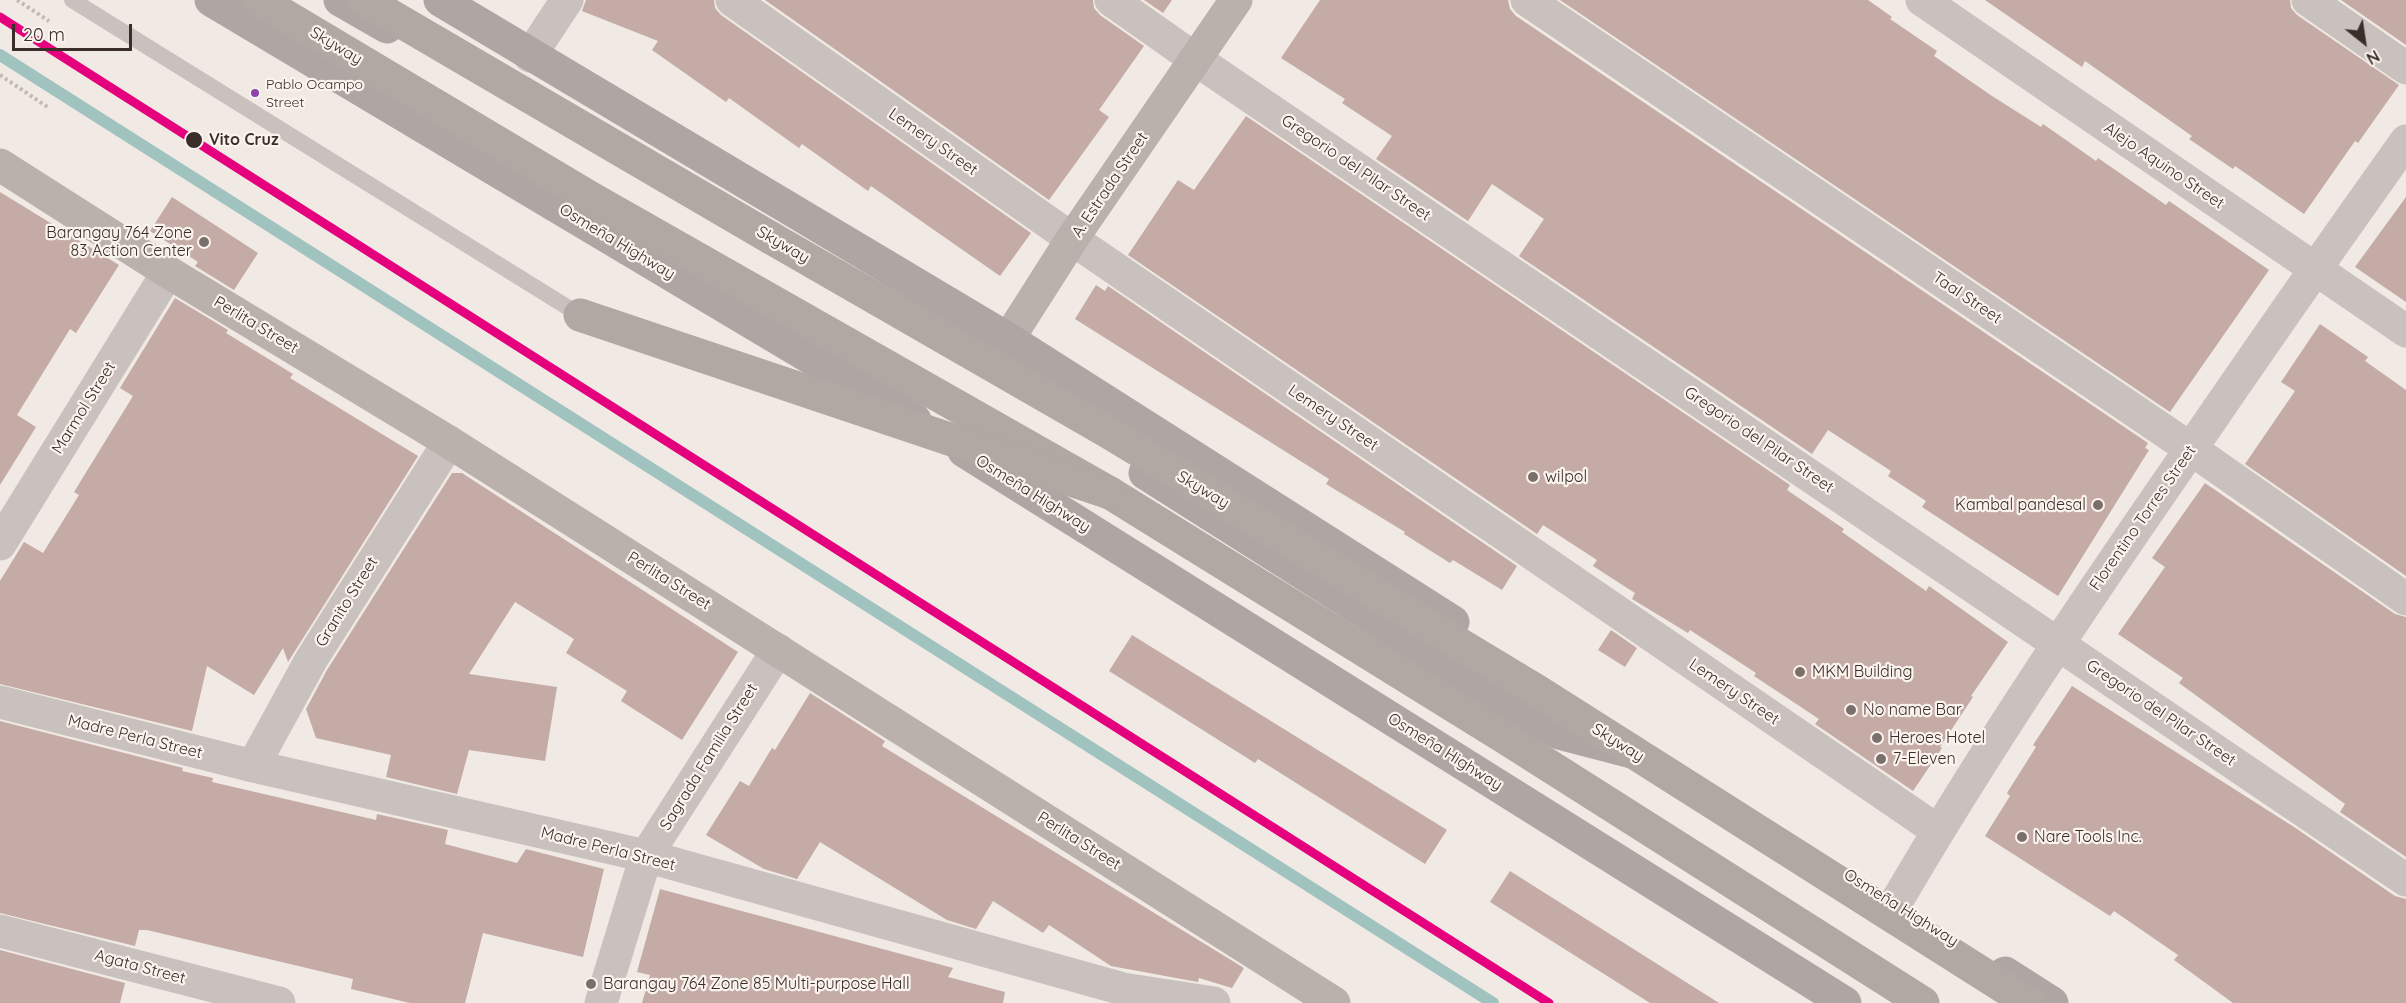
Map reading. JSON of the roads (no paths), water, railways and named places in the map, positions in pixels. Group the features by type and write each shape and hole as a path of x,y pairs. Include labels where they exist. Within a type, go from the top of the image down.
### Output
{"highway":[{"name":"Skyway","path":"259,0 590,197 1110,493 1507,739 1923,1003"},
{"name":"Skyway","path":"363,0 1118,438 1537,691 2029,1003"},
{"path":"580,315 1110,493"}],"main road":[{"name":"Osmeña Highway","path":"211,0 929,428 1845,1003"},
{"name":"Osmeña Highway","path":"340,0 988,372 1533,719 1559,733 1584,741 1629,752 1660,754"},
{"name":"Osmeña Highway","path":"440,0 1008,339 2052,1003"}],"street":[{"path":"531,56 567,0"},
{"name":"Lemery Street","path":"732,0 1072,239 1938,831"},
{"name":"Gregorio del Pilar Street","path":"1111,0 2406,880"},
{"name":"A. Estrada Street","path":"988,372 1072,239 1236,0"},
{"name":"Taal Street","path":"1527,0 2191,449 2406,599"},
{"name":"Alejo Aquino Street","path":"1922,0 2406,331"},
{"path":"2308,0 2406,68"},
{"name":"Florentino Torres Street","path":"1895,904 1938,831 2057,642 2406,141"},
{"name":"Perlita Street","path":"0,165 168,272 449,442 1334,1003"},
{"name":"Marmol Street","path":"0,544 168,272"},
{"name":"Granito Street","path":"253,766 311,660 449,442"},
{"name":"Sagrada Familia Street","path":"601,1003 646,856 778,650"},
{"name":"Madre Perla Street","path":"0,702 253,766 646,856 1124,989 1214,1003"},
{"name":"Agata Street","path":"0,931 279,1003"}],"lane":[{"path":"72,0 580,315"}],"waterway":[{"path":"0,55 1493,1003"}],"place":[{"name":"Pablo Ocampo Street","path":"255,93"},
{"name":"Vito Cruz","path":"194,140"},
{"name":"Barangay 764 Zone 83 Action Center","path":"204,242"},
{"name":"wilpol","path":"1533,477"},
{"name":"Kambal pandesal","path":"2098,505"},
{"name":"MKM Building","path":"1800,672"},
{"name":"No name Bar","path":"1851,710"},
{"name":"Heroes Hotel","path":"1877,738"},
{"name":"7-Eleven","path":"1881,759"},
{"name":"Nare Tools Inc.","path":"2022,837"},
{"name":"Barangay 764 Zone 85 Multi-purpose Hall","path":"591,984"}]}
